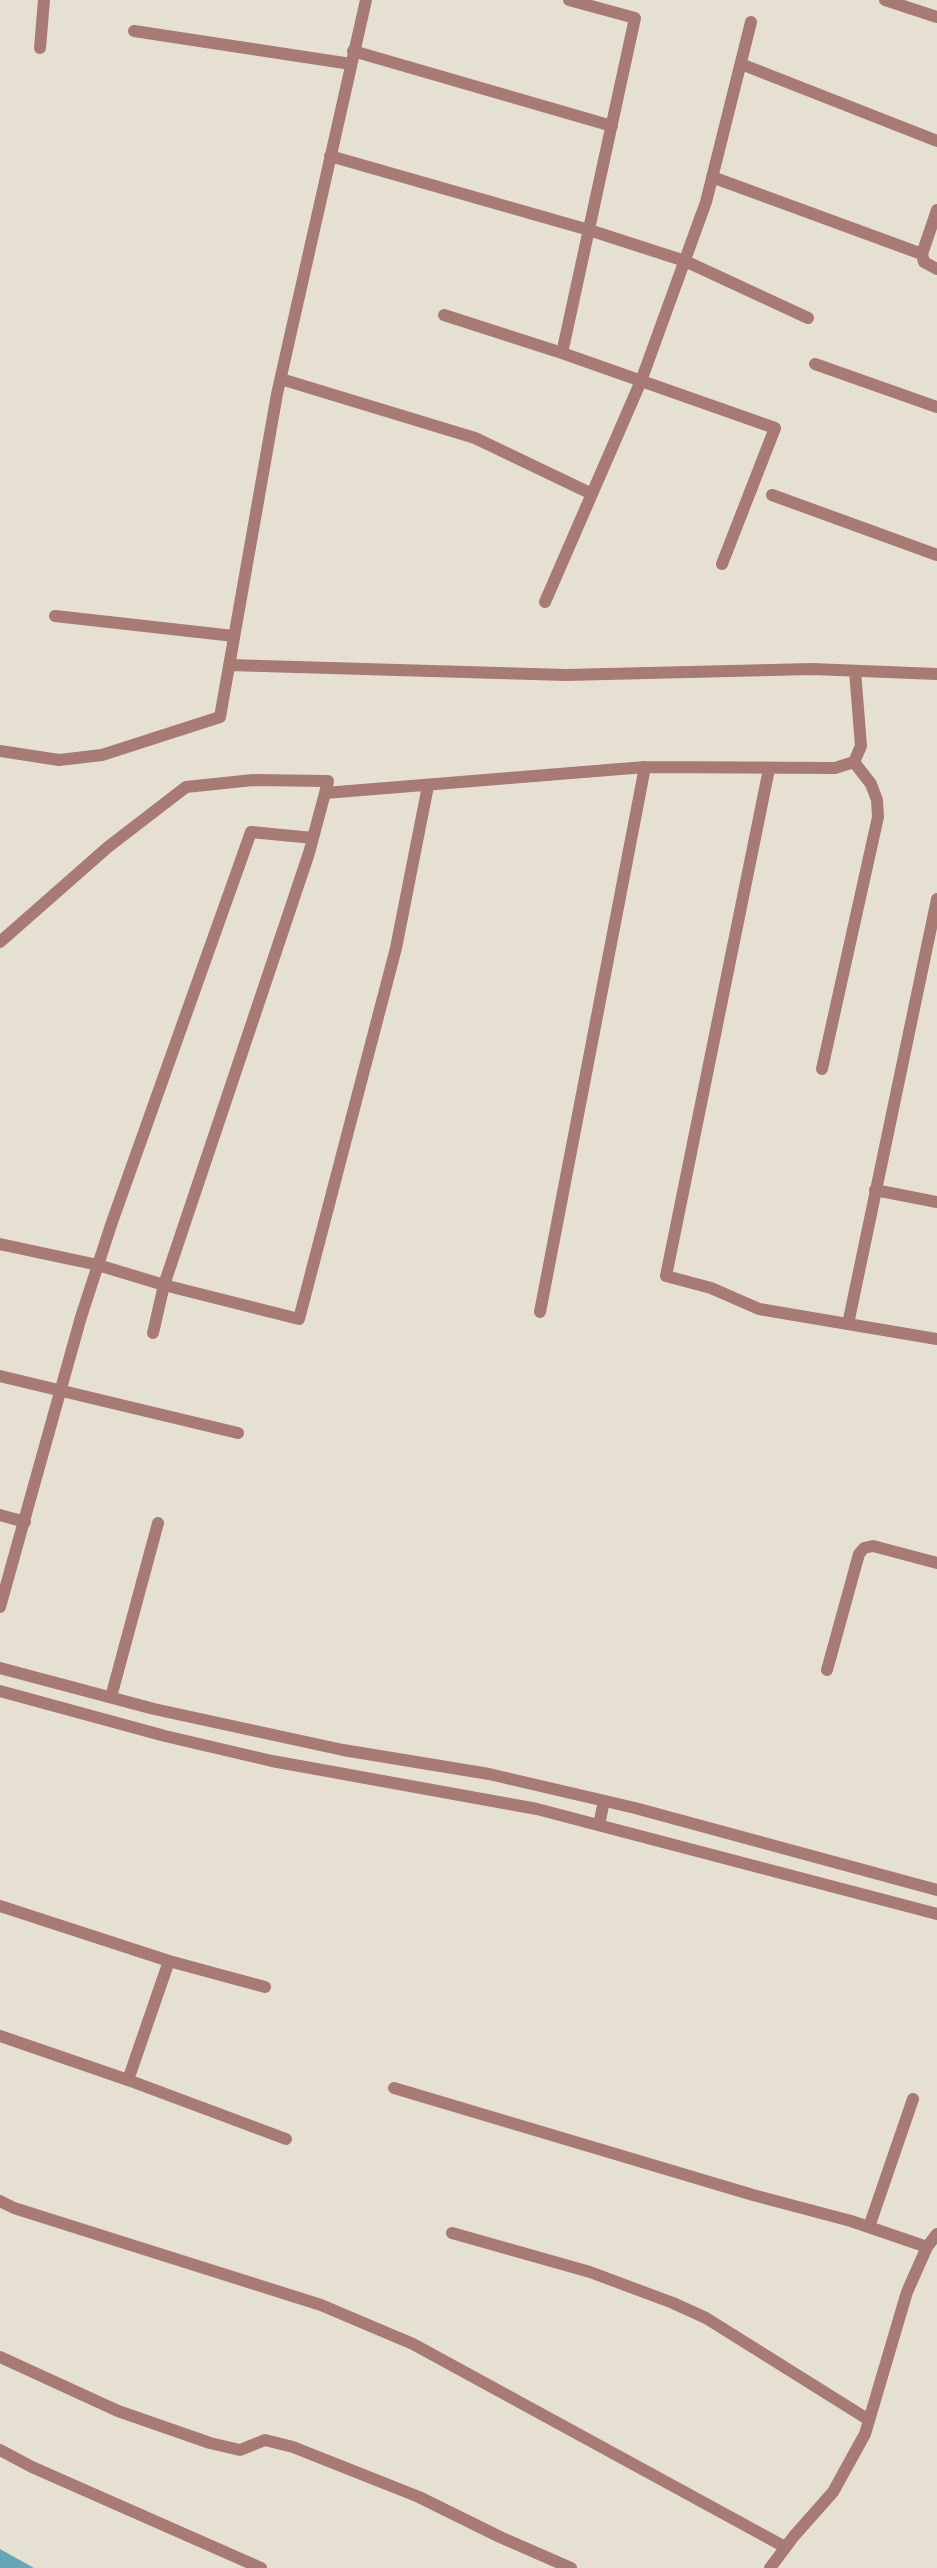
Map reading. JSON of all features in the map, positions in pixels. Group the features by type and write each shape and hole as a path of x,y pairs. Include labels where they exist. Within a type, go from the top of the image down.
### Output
{"street":[{"path":"40,48 44,0"},
{"path":"0,751 59,760 102,755 220,717 281,379 366,0"},
{"path":"562,353 635,18 569,0"},
{"path":"885,0 937,17"},
{"path":"544,602 641,381 685,261 712,177 751,22"},
{"path":"134,31 352,58 612,126"},
{"path":"741,64 937,141"},
{"path":"330,156 589,230 685,261 808,318"},
{"path":"712,177 922,254"},
{"path":"937,210 922,254 924,262 937,269"},
{"path":"444,315 562,353 775,428 722,564"},
{"path":"815,364 937,407"},
{"path":"281,379 475,438 592,494"},
{"path":"772,495 937,555"},
{"path":"55,616 234,636"},
{"path":"230,665 566,675 812,669 937,674"},
{"path":"324,793 645,767 835,768 854,762 861,746 855,670"},
{"path":"822,1069 878,817 877,800 871,784 854,762"},
{"path":"540,1312 645,767"},
{"path":"769,769 666,1276 710,1288 760,1309 937,1339"},
{"path":"0,942 108,847 186,787 253,780 328,781 313,838 272,967 164,1285 153,1333"},
{"path":"0,1244 98,1265 164,1285 299,1318 396,948 428,786"},
{"path":"0,1608 60,1391 98,1265 251,832 313,838"},
{"path":"848,1324 937,899"},
{"path":"875,1190 937,1202"},
{"path":"0,1376 238,1433"},
{"path":"0,1515 25,1522"},
{"path":"111,1698 158,1523"},
{"path":"827,1670 859,1554 864,1548 873,1546 937,1562"},
{"path":"0,1668 154,1709 343,1750 489,1774 604,1801 937,1890"},
{"path":"0,1692 165,1736 272,1761 536,1809 937,1914"},
{"path":"598,1824 604,1801"},
{"path":"0,1906 169,1961 265,1987"},
{"path":"128,2080 169,1961"},
{"path":"0,2036 128,2080 286,2139"},
{"path":"394,2088 868,2227 927,2247"},
{"path":"868,2227 913,2099"},
{"path":"0,2201 14,2208 321,2305 413,2344 784,2547"},
{"path":"452,2232 590,2272 673,2303 706,2318 869,2420"},
{"path":"770,2568 784,2547 833,2492 865,2434 907,2292 927,2247 936,2236"},
{"path":"0,2357 118,2411 210,2442 240,2450 266,2440 293,2447 419,2497 500,2537 571,2568"},
{"path":"0,2450 32,2467 261,2568"}],"water":[{"path":"0,2549 34,2568 0,2568"}]}
